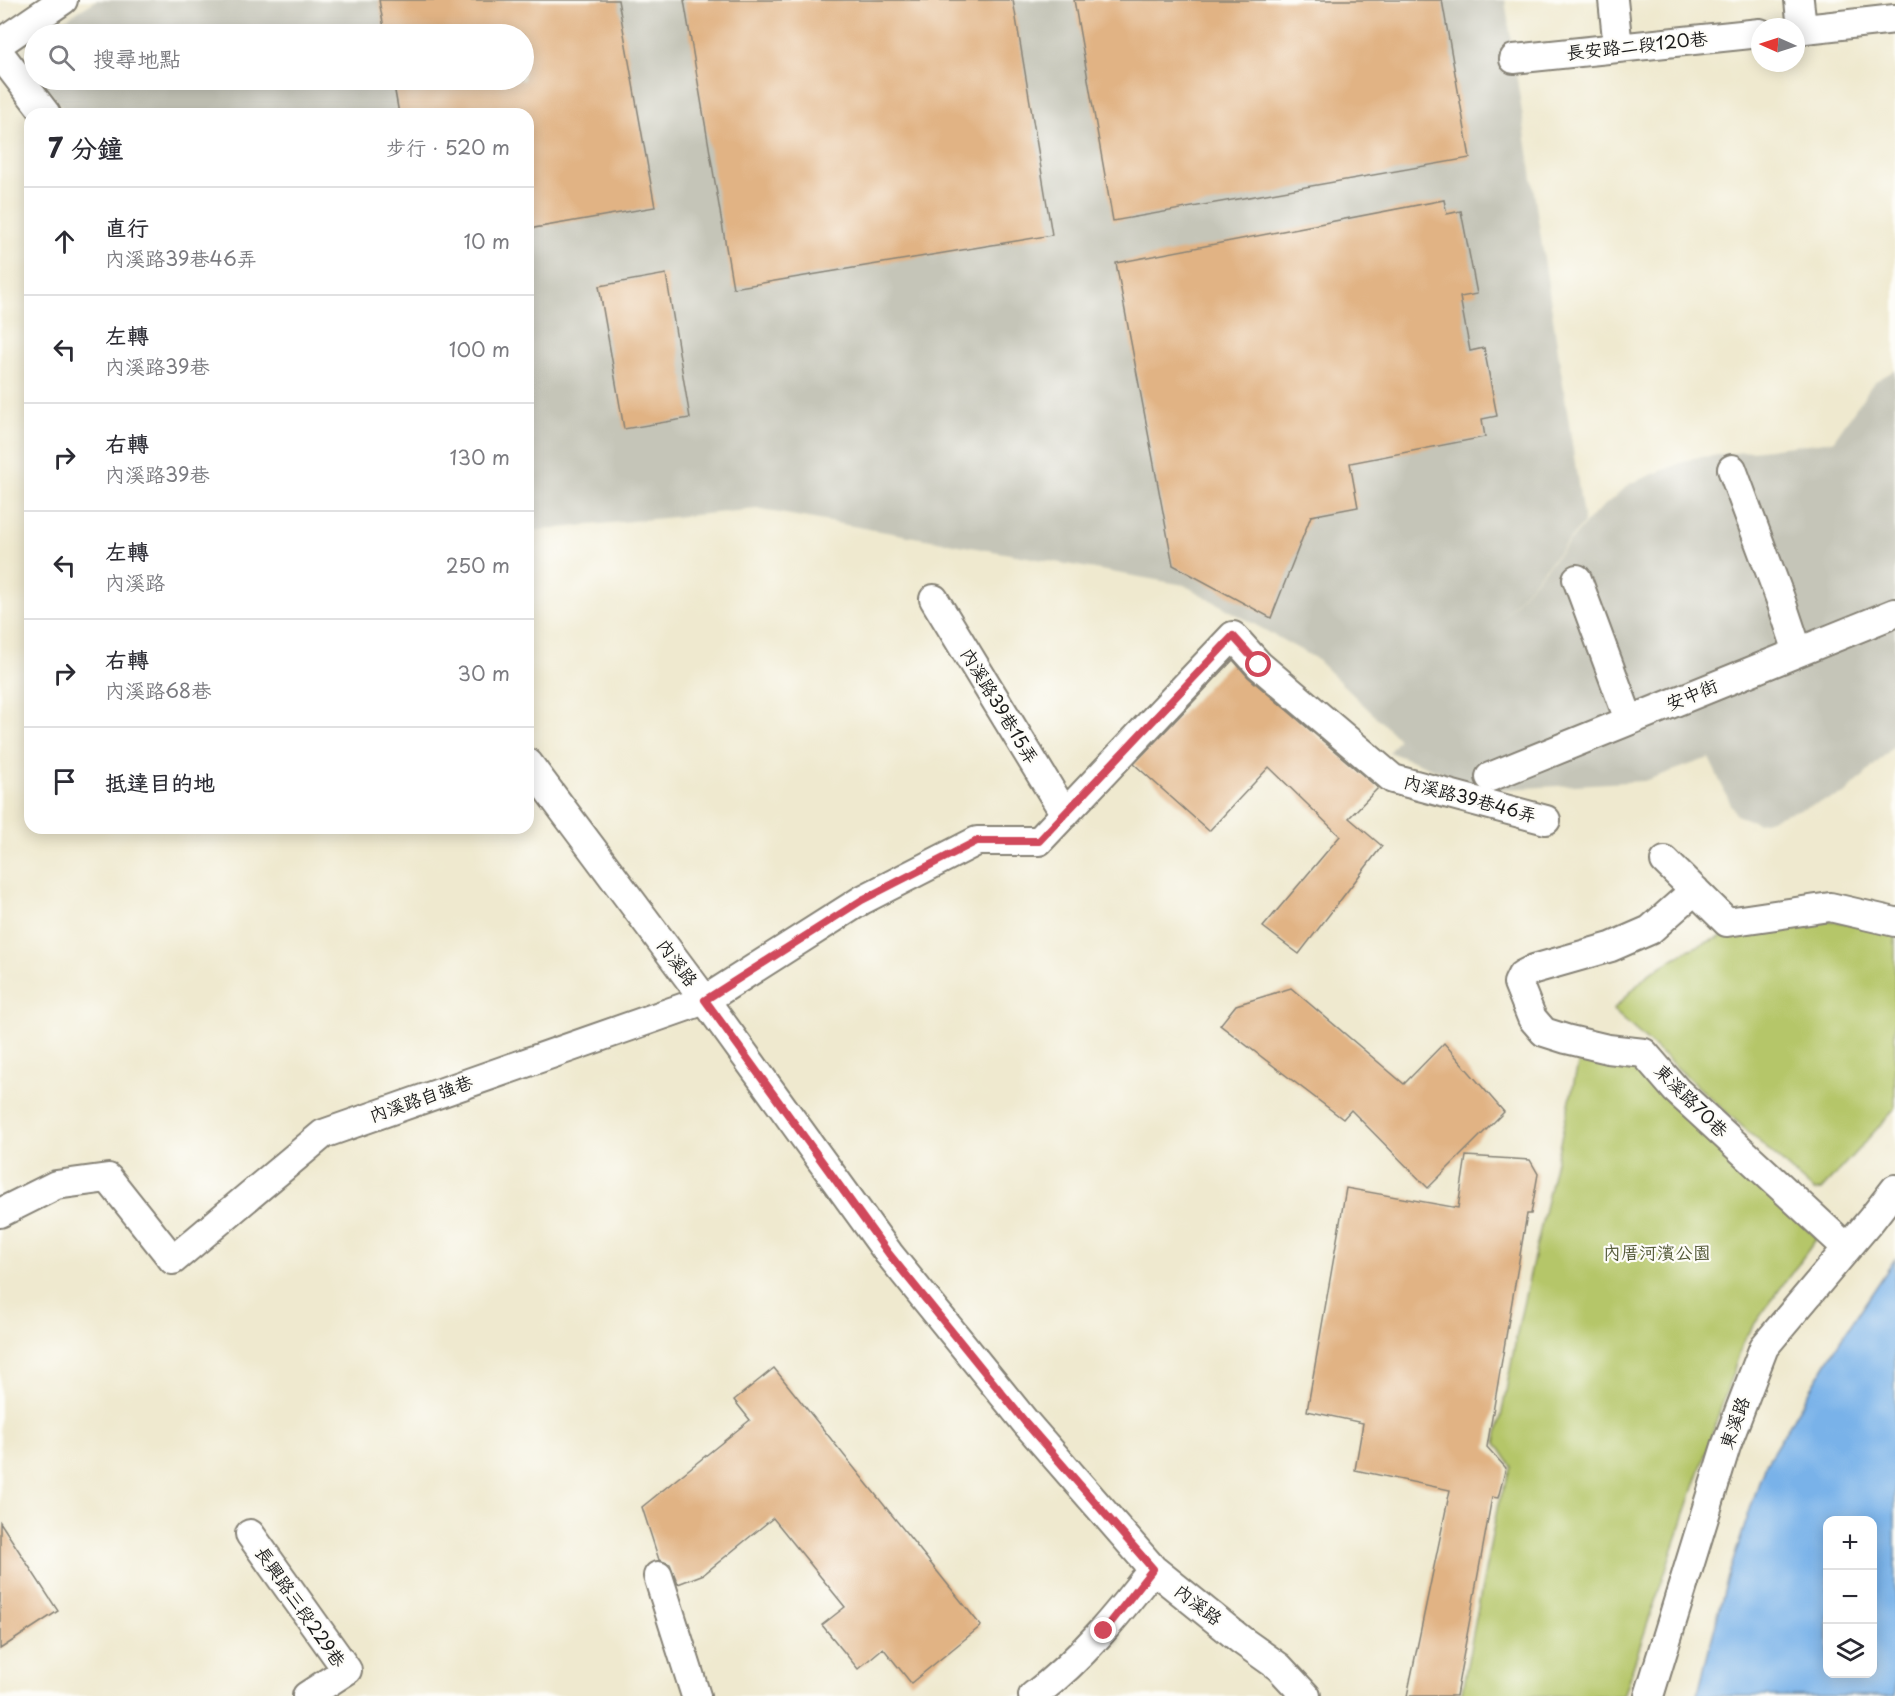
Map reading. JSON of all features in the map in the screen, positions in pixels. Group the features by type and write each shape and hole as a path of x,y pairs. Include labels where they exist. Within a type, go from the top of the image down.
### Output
{"street":[{"path":"28,24 63,0"},
{"path":"1613,0 1618,48"},
{"path":"1799,0 1799,18"},
{"path":"1805,28 1895,19"},
{"path":"0,43 24,27"},
{"name":"長安路二段120巷","path":"1514,59 1751,34"},
{"path":"0,54 24,85"},
{"path":"28,90 41,108"},
{"path":"1732,469 1798,652"},
{"path":"1577,579 1629,720"},
{"name":"內溪路39巷15弄","path":"933,599 1065,814"},
{"name":"安中街","path":"1490,777 1895,613"},
{"name":"內溪路自強巷","path":"0,1213 56,1185 108,1178 173,1260 323,1134 705,1000 862,900 977,841 1039,841 1233,636"},
{"name":"內溪路39巷46弄","path":"1233,636 1259,665 1393,779 1546,819"},
{"name":"內溪路","path":"534,771 705,1000 889,1254 1026,1423 1153,1569 1241,1640 1279,1667 1306,1696"},
{"path":"1665,861 1727,922 1830,907 1895,922"},
{"name":"東溪路70巷","path":"1695,890 1650,930 1611,947 1553,962 1522,975 1518,983 1532,1018 1544,1032 1566,1040 1608,1049 1644,1053 1676,1090 1847,1248"},
{"name":"東溪路","path":"1648,1696 1726,1446 1764,1347 1895,1189"},
{"name":"長興路三段229巷","path":"250,1534 347,1670 307,1696"},
{"path":"1033,1696 1048,1685 1104,1631 1153,1569"},
{"path":"658,1576 696,1696"}],"shaded area":[{"path":"97,0 1505,0 1584,523 1489,633 1592,516 1631,483 1694,458 1833,441 1874,382 1895,370 1895,745 1845,794 1758,823 1736,815 1709,758 1644,781 1489,790 1389,752 1399,739 1315,658 1184,585 757,509 534,530 534,108 62,108 49,90 534,90 534,24 57,24"}],"green space":[{"path":"1802,916 1895,931 1895,1109 1821,1190 1814,1191 1613,1010 1647,975 1688,950 1745,927"},
{"name":"內厝河濱公園","path":"1579,1060 1632,1067 1817,1238 1745,1337 1623,1696 1461,1696 1498,1504 1512,1467 1496,1443 1520,1318"}],"water":[{"path":"1895,1259 1895,1696 1697,1696 1727,1580 1764,1467 1841,1339"}],"building":[{"path":"379,0 618,0 655,207 534,228 534,108 398,108 395,90 534,90 534,24 383,24"},
{"path":"684,0 1013,0 1052,235 733,288"},
{"path":"1074,0 1442,0 1470,158 1113,221"},
{"path":"1444,200 1447,214 1461,211 1477,294 1460,297 1470,351 1484,348 1497,416 1482,419 1485,437 1350,463 1358,507 1311,516 1271,618 1173,565 1116,263"},
{"path":"666,274 690,418 624,429 599,286"},
{"path":"1233,660 1248,677 1378,788 1349,818 1382,846 1299,954 1263,927 1340,836 1269,767 1209,831 1134,764"},
{"path":"1291,988 1404,1084 1444,1043 1504,1112 1428,1188 1351,1110 1343,1119 1220,1025 1236,1005"},
{"path":"1466,1156 1530,1160 1538,1174 1531,1214 1527,1214 1487,1447 1506,1468 1498,1498 1492,1497 1456,1696 1407,1696 1450,1490 1355,1470 1363,1423 1307,1411 1346,1188 1458,1208"},
{"path":"774,1368 981,1626 911,1683 883,1648 858,1669 822,1625 845,1607 773,1518 704,1574 678,1584 670,1564 659,1560 642,1507 750,1420 734,1400"},
{"path":"0,1522 58,1611 0,1649"}],"route":[{"path":"1104,1631 1153,1569 1026,1423 889,1254 705,1000 862,900 977,841 1039,841 1233,636 1259,665"}]}
